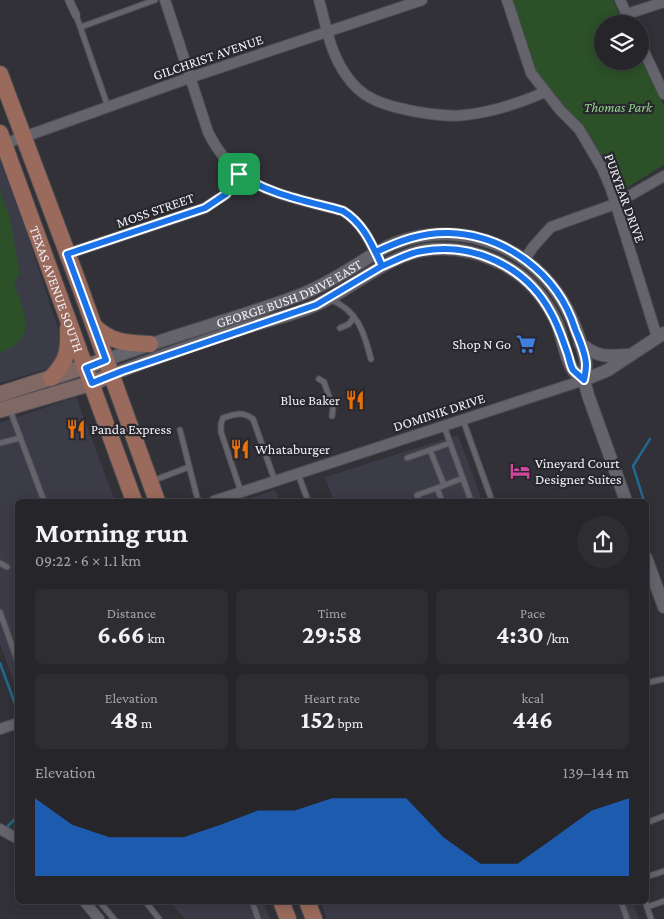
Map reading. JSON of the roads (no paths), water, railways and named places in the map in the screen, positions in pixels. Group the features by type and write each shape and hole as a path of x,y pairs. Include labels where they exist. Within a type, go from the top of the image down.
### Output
{"main road":[{"name":"TEXAS AVENUE SOUTH","path":"0,74 156,499"},
{"name":"TEXAS AVENUE SOUTH","path":"2,139 133,499"},
{"path":"51,378 66,360 69,341 68,321"},
{"path":"94,326 101,333 115,340 150,344"},
{"name":"GEORGE BUSH DRIVE EAST","path":"89,375 109,367"},
{"path":"0,394 51,378 89,375"},
{"path":"5,408 89,375"},
{"path":"282,904 288,919"},
{"path":"308,904 314,919"}],"street":[{"path":"69,0 76,15"},
{"path":"165,0 189,78 216,149 239,174 255,185 273,192 343,211 352,217 361,225 382,266"},
{"path":"318,0 335,58 355,86 371,98 383,103 406,109 462,116 506,106 545,92"},
{"name":"GILCHRIST AVENUE","path":"2,139 24,137 189,78 422,0"},
{"name":"PURYEAR DRIVE","path":"507,0 532,73 545,92 579,129 602,168 660,335"},
{"path":"620,0 626,14 664,2"},
{"path":"649,62 664,94"},
{"name":"MOSS STREET","path":"67,254 205,208 226,194 239,174"},
{"path":"525,259 533,246 551,228 615,204 664,176"},
{"name":"GEORGE BUSH DRIVE EAST","path":"109,367 150,344 301,294 344,272 376,252 408,239 449,233 495,242 525,259 552,284 573,322 587,364 584,380"},
{"name":"GEORGE BUSH DRIVE EAST","path":"109,367 288,315 316,305 382,266 420,251 442,249 477,253 503,264 527,281 542,297 557,324 573,369 584,380 624,496"},
{"name":"DOMINIK DRIVE","path":"221,499 584,380 608,370 660,335"},
{"path":"580,343 596,354 611,357 630,355"},
{"path":"649,566 664,606"},
{"path":"0,729 15,725"},
{"path":"0,829 15,837"},
{"path":"86,904 99,919"}],"lane":[{"path":"81,27 155,0"},
{"path":"76,15 108,107"},
{"path":"328,299 338,302 348,309 354,317 364,334 371,359"},
{"path":"340,328 349,324 354,317"},
{"path":"319,379 324,382 327,390 333,408 332,416"},
{"path":"5,408 20,438 43,499"},
{"path":"241,493 221,432 223,418 239,413 248,415 253,419 275,481"},
{"path":"463,420 491,499"},
{"path":"444,426 470,499"},
{"path":"180,430 197,499"},
{"path":"0,443 20,438"},
{"path":"407,458 450,443"},
{"path":"430,450 444,485"},
{"path":"150,482 189,467"},
{"path":"298,474 307,498"},
{"path":"419,499 417,495 463,478"},
{"path":"437,488 441,499"},
{"path":"0,563 7,567"},
{"path":"0,612 15,654"},
{"path":"649,682 663,680"},
{"path":"649,822 664,816"},
{"path":"649,877 664,871"},
{"path":"647,907 664,901"},
{"path":"102,904 114,919"},
{"path":"147,904 159,919"},
{"path":"253,904 258,919"},
{"path":"622,904 627,919"},
{"path":"646,904 651,919"}],"waterway":[{"path":"643,499 633,466 650,439"},
{"path":"0,663 15,704"},
{"path":"8,826 15,819"}],"place":[{"name":"Shop N Go","path":"526,344"},
{"name":"Blue Baker","path":"355,400"},
{"name":"Panda Express","path":"76,429"},
{"name":"Whataburger","path":"240,449"},
{"name":"Vineyard Court Designer Suites","path":"520,471"}],"park label":[{"name":"Thomas Park","path":"618,107"}]}
